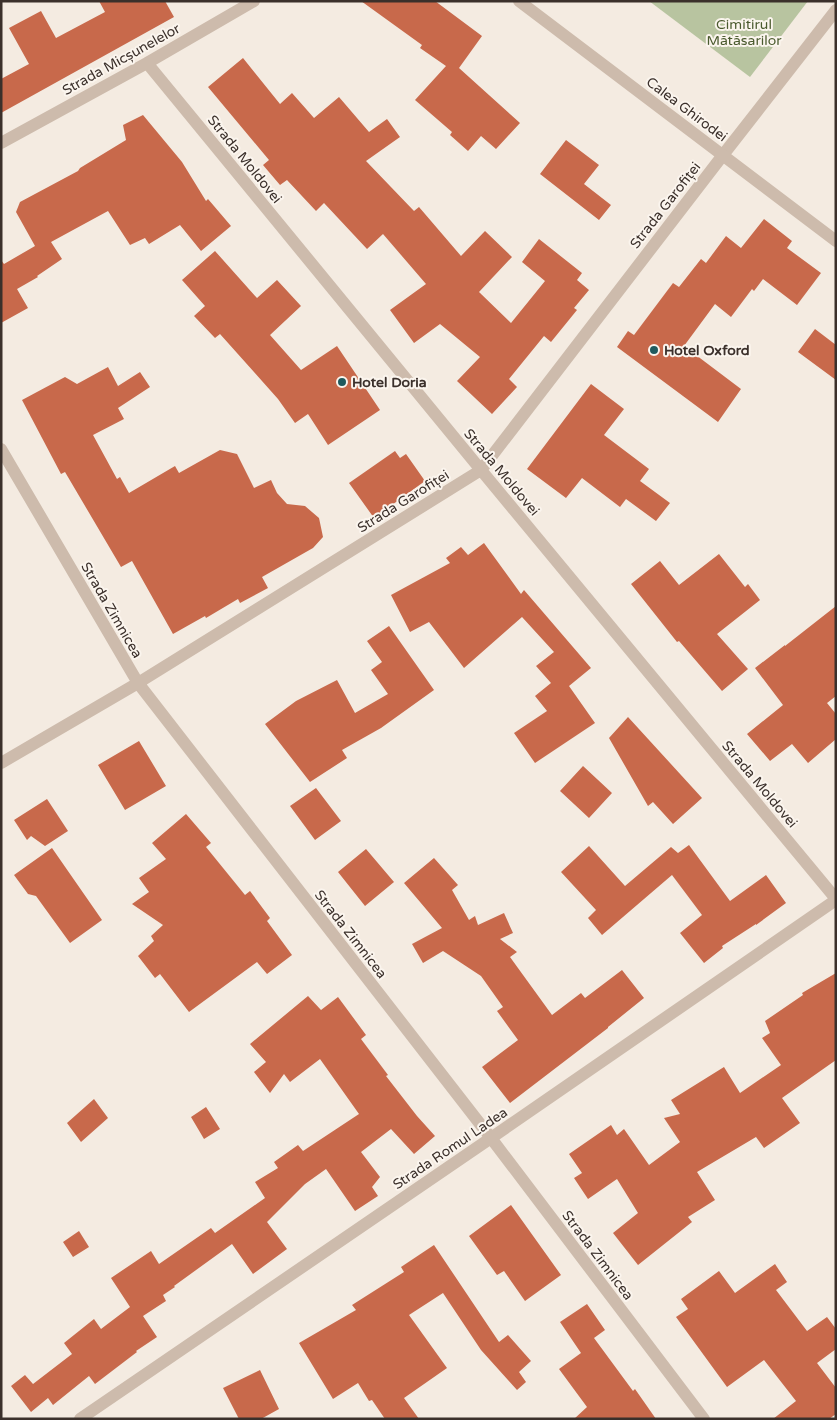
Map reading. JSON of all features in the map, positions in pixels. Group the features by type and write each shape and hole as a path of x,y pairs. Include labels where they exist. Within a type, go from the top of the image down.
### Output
{"street":[{"name":"Strada Micșunelelor","path":"1,143 147,63 254,1"},
{"name":"Calea Ghirodei","path":"519,1 836,241"},
{"name":"Strada Garofiței","path":"1,763 138,683 481,470 836,10"},
{"name":"Strada Moldovei","path":"147,63 836,899"},
{"name":"Strada Zimnicea","path":"1,449 138,683 491,1138 704,1419"},
{"name":"Strada Romul Ladea","path":"80,1419 836,899"}],"green space":[{"name":"Cimitirul Mătăsarilor","path":"649,1 808,1 750,77"}],"building":[{"path":"99,1 165,1 174,17 1,113 1,79 29,64 9,28 41,11 56,38 105,12"},
{"path":"361,1 435,1 482,36 459,68 520,123 496,149 481,136 468,151 450,135 452,132 415,100 446,66 420,48 422,45"},
{"path":"243,58 280,104 292,93 314,118 339,97 369,132 387,119 400,137 366,161 414,211 419,207 461,256 485,231 512,257 479,292 511,323 545,281 522,262 539,239 582,273 577,280 589,290 574,308 577,310 551,342 544,336 509,379 517,387 492,414 457,381 480,357 440,324 414,343 390,310 426,284 383,234 367,249 324,203 316,211 287,180 280,185 263,165 269,160 208,87"},
{"path":"143,115 182,162 206,201 208,199 231,226 201,251 180,225 149,244 145,238 130,245 108,211 51,242 62,259 38,277 17,289 28,308 1,323 1,260 4,264 35,246 16,212 20,202 78,171 126,140 123,125"},
{"path":"566,140 599,165 584,184 611,205 599,220 540,174"},
{"path":"764,219 792,241 787,248 821,273 797,305 763,279 754,291 752,289 731,317 715,304 684,346 741,389 718,422 617,347 628,331 634,335 673,283 679,287 701,259 706,263 726,236 741,248"},
{"path":"215,251 257,298 277,280 301,306 270,335 301,370 337,346 380,410 328,445 308,414 295,423 278,399 220,334 215,338 194,316 205,306 182,280"},
{"path":"815,329 836,345 836,380 798,352"},
{"path":"108,367 118,386 140,372 150,387 118,408 124,419 93,435 117,479 120,477 129,493 175,466 179,473 220,450 237,454 254,488 271,480 277,493 287,504 305,506 319,518 323,537 313,548 262,577 268,588 240,603 238,599 206,618 205,616 173,634 132,561 121,567 65,472 61,474 22,400 65,377 77,384"},
{"path":"591,384 624,409 604,435 649,469 640,481 670,503 656,521 626,499 620,507 582,478 566,498 527,469"},
{"path":"395,451 400,458 406,454 425,481 374,518 349,483"},
{"path":"484,543 521,594 524,590 591,668 569,686 595,723 535,763 514,733 547,711 535,696 551,683 536,666 554,652 522,617 464,668 429,622 410,632 391,595 450,563 446,558 461,547 468,555"},
{"path":"719,554 745,587 748,584 760,600 717,634 748,669 722,691 679,641 677,642 631,584 660,561 679,585"},
{"path":"836,606 836,696 827,703 836,714 836,739 808,763 792,744 770,761 747,734 783,705 755,668"},
{"path":"389,626 434,690 381,728 342,750 347,758 310,782 265,724 296,701 337,680 355,713 388,694 371,670 382,662 367,641"},
{"path":"628,717 702,798 673,824 653,802 648,806 609,738"},
{"path":"139,741 166,786 125,810 98,765"},
{"path":"583,766 612,793 589,818 560,791"},
{"path":"316,788 341,821 315,840 290,806"},
{"path":"47,799 68,831 45,846 31,836 27,840 14,820"},
{"path":"186,814 211,843 206,847 245,895 250,891 270,918 267,921 292,955 267,974 257,962 189,1012 160,974 155,978 138,956 154,941 151,936 163,925 132,904 149,892 139,878 166,859 152,843"},
{"path":"689,845 730,901 766,875 786,903 756,925 722,946 723,948 704,963 680,933 702,915 672,875 602,935 588,918 596,910 561,872 589,846 625,886 671,847 678,853"},
{"path":"52,848 102,920 70,943 36,896 28,894 14,875"},
{"path":"366,849 394,882 365,906 338,872"},
{"path":"434,858 458,885 452,890 469,920 475,916 478,925 504,913 513,933 500,939 517,952 510,957 552,1015 581,993 585,998 622,970 644,998 510,1103 482,1067 518,1040 497,1011 503,1007 481,976 443,951 423,963 412,944 442,928 404,883"},
{"path":"836,973 836,1060 782,1098 800,1123 764,1148 756,1137 697,1172 715,1200 688,1217 692,1222 638,1265 613,1233 638,1213 617,1179 588,1199 574,1178 582,1173 569,1154 611,1125 617,1135 624,1129 649,1165 680,1142 664,1118 680,1114 671,1100 724,1067 740,1093 781,1065 762,1038 770,1033 765,1021 803,995 802,993"},
{"path":"308,996 321,1010 338,997 366,1035 361,1039 388,1075 386,1076 435,1136 414,1154 391,1129 361,1152 380,1177 372,1187 378,1196 355,1211 326,1169 305,1184 267,1222 287,1249 253,1274 232,1244 174,1286 163,1295 166,1301 143,1316 157,1337 136,1351 95,1384 89,1376 53,1405 48,1398 31,1412 11,1386 25,1375 33,1384 72,1354 64,1343 94,1319 101,1329 130,1307 111,1278 151,1251 159,1264 211,1228 215,1233 265,1198 255,1182 278,1168 274,1162 298,1145 303,1151 359,1114 320,1059 290,1082 284,1074 270,1093 254,1072 266,1062 250,1044"},
{"path":"94,1099 108,1118 81,1142 67,1123"},
{"path":"206,1107 220,1129 204,1139 191,1117"},
{"path":"511,1205 561,1275 525,1301 504,1271 497,1275 469,1236"},
{"path":"79,1231 89,1247 73,1257 63,1242"},
{"path":"434,1245 499,1342 508,1335 531,1361 519,1372 526,1382 517,1390 481,1350 443,1293 409,1315 447,1368 404,1398 419,1419 385,1419 372,1400 369,1401 358,1383 333,1399 299,1343 356,1310 352,1305 404,1272 401,1267"},
{"path":"775,1264 787,1282 776,1290 807,1331 827,1317 836,1329 836,1349 817,1363 836,1388 836,1414 829,1419 773,1419 796,1401 764,1360 727,1387 676,1317 688,1309 681,1299 719,1271 735,1293"},
{"path":"587,1304 605,1330 594,1338 633,1391 635,1389 656,1419 574,1419 587,1407 559,1369 581,1353 560,1322"},
{"path":"260,1370 279,1409 261,1419 239,1419 223,1388"}],"place":[{"name":"Hotel Oxford","path":"654,350"},
{"name":"Hotel Doria","path":"342,382"}]}
